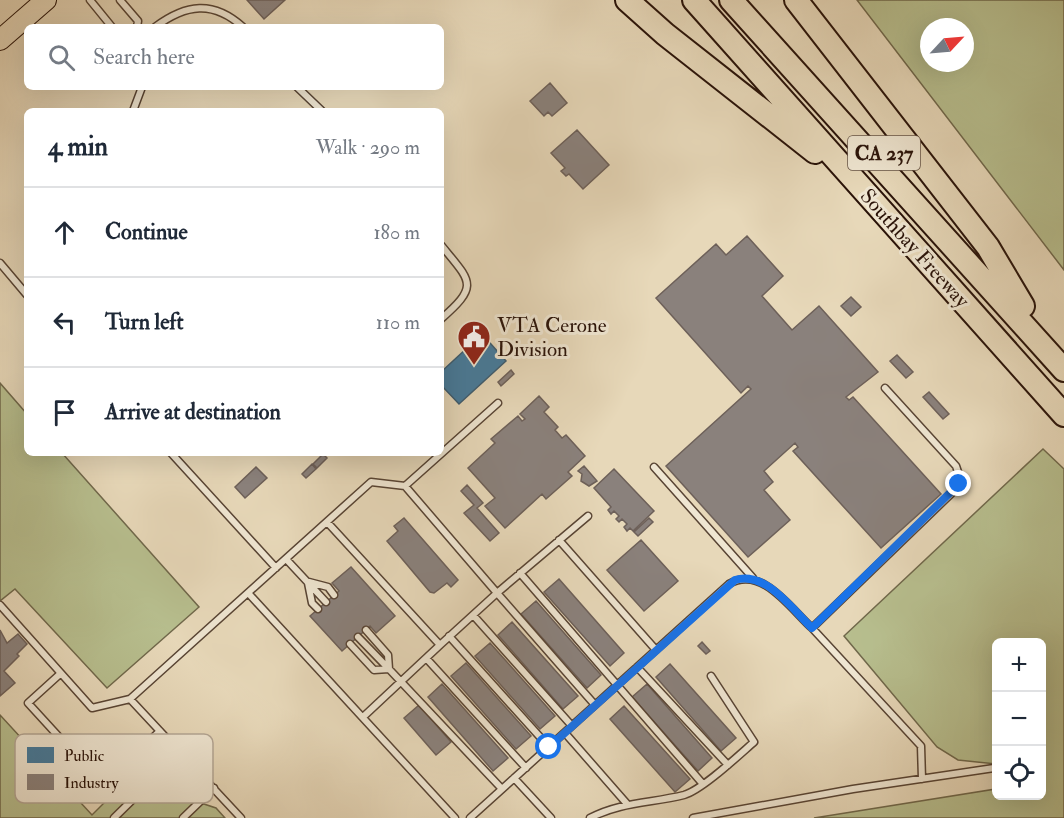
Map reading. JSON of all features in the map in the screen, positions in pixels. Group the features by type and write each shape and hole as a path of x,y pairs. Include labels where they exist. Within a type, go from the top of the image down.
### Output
{"highway":[{"path":"627,0 665,34 862,189"},
{"name":"Southbay Freeway","path":"694,0 1064,415"},
{"path":"731,0 1064,370"},
{"name":"Southbay Freeway","path":"745,0 1064,353"},
{"path":"796,0 988,247 1023,306"}],"main road":[{"path":"0,40 46,0"}],"lane":[{"path":"90,0 110,24"},
{"path":"120,0 138,24"},
{"path":"160,24 183,10 204,6 225,12 239,24"},
{"path":"134,108 141,90"},
{"path":"300,90 319,108"},
{"path":"444,249 466,276 466,295 444,316"},
{"path":"0,263 24,291"},
{"path":"812,628 959,484 956,466 885,388"},
{"path":"444,451 498,403"},
{"path":"174,456 276,568"},
{"path":"405,486 439,456"},
{"path":"654,466 753,578 764,584 812,628 921,746 922,778"},
{"path":"0,605 92,708 130,699 371,482 405,486 595,705"},
{"path":"363,717 497,593 588,516"},
{"path":"327,522 440,645"},
{"path":"559,540 656,650"},
{"path":"286,559 327,602"},
{"path":"520,573 702,783"},
{"path":"470,818 729,584 741,578 753,578"},
{"path":"308,582 328,587 334,595"},
{"path":"308,582 312,603 318,609"},
{"path":"249,594 455,818"},
{"path":"473,615 572,726"},
{"path":"366,630 388,655 388,669"},
{"path":"449,636 549,747"},
{"path":"358,637 502,789"},
{"path":"350,644 374,670 388,669"},
{"path":"426,657 526,768"},
{"path":"637,667 728,765"},
{"path":"56,734 28,703 60,674"},
{"path":"590,818 607,809 687,794 728,765 754,742 711,676"},
{"path":"130,699 164,734"},
{"path":"156,734 160,730"},
{"path":"565,733 628,805"},
{"path":"693,818 922,778 992,768"},
{"path":"514,778 551,818"},
{"path":"214,788 241,818"},
{"path":"114,818 129,803"},
{"path":"183,818 198,803"}],"green space":[{"path":"857,0 1064,0 1064,270"},
{"path":"0,383 24,411 24,456 65,456 199,607 107,688 15,589 0,601"},
{"path":"1043,449 1064,469 1064,818 814,818 992,790 992,800 1046,800 1046,638 992,638 992,764 958,760 937,747 844,636"},
{"path":"0,715 17,734 15,734 15,803 81,803 92,815 104,803 201,803 216,808 225,818 0,818"}],"building: Public":[{"name":"VTA Cerone Division","path":"483,335 506,361 459,404 444,388 444,369 467,348 471,352 475,349 472,346"}],"building: Industry":[{"path":"247,0 285,0 264,19"},
{"path":"550,83 567,103 552,116 548,112 544,116 530,101"},
{"path":"577,130 609,165 583,189 569,174 566,176 561,171 565,168 551,153"},
{"path":"747,236 783,276 762,296 792,330 819,306 878,372 846,397 849,400 853,397 941,494 881,548 793,451 798,447 795,443 764,471 773,482 764,490 790,520 748,557 666,466 751,389 748,386 741,393 656,298 716,244 726,255"},
{"path":"851,297 861,307 851,316 841,306"},
{"path":"897,355 913,372 906,378 890,361"},
{"path":"511,370 514,374 501,386 498,382"},
{"path":"929,392 949,414 943,419 923,397"},
{"path":"539,396 549,407 544,412 558,427 555,430 562,438 566,435 585,456 568,472 572,476 546,499 542,494 505,528 485,506 495,498 468,468 495,443 491,439 518,416 522,421 525,419 520,414"},
{"path":"321,456 327,458 317,468 313,464"},
{"path":"312,464 316,469 306,478 302,474"},
{"path":"584,466 597,481 589,486 581,481 582,474 578,471"},
{"path":"256,467 267,478 245,498 235,487"},
{"path":"614,469 654,511 633,531 630,528 627,531 624,527 627,524 622,519 619,522 616,519 619,516 614,511 611,514 608,510 611,507 594,488"},
{"path":"467,485 483,503 477,508 499,533 490,541 464,513 474,505 461,491"},
{"path":"404,518 458,580 451,587 447,583 434,593 430,592 387,541 398,531 394,526"},
{"path":"649,518 653,522 638,536 634,532"},
{"path":"641,540 678,581 644,611 607,570"},
{"path":"351,567 395,616 376,633 370,626 342,651 310,616 339,591 332,583"},
{"path":"559,579 624,653 610,666 544,592"},
{"path":"536,601 601,675 587,688 521,614"},
{"path":"512,622 578,696 563,709 498,635"},
{"path":"0,630 7,643 18,634 27,644 4,671 15,683 0,696"},
{"path":"702,642 710,651 706,654 698,646"},
{"path":"490,643 555,716 540,729 475,656"},
{"path":"466,663 531,736 516,749 451,676"},
{"path":"670,664 736,738 721,751 656,677"},
{"path":"442,684 508,758 493,771 428,697"},
{"path":"647,684 712,758 698,771 632,697"},
{"path":"419,705 451,742 436,755 404,718"},
{"path":"624,706 690,779 675,792 610,719"}],"place":[{"name":"VTA Cerone Division","path":"474,366"}],"route":[{"path":"549,747 735,580 741,578 759,580 812,628 959,484"}]}
